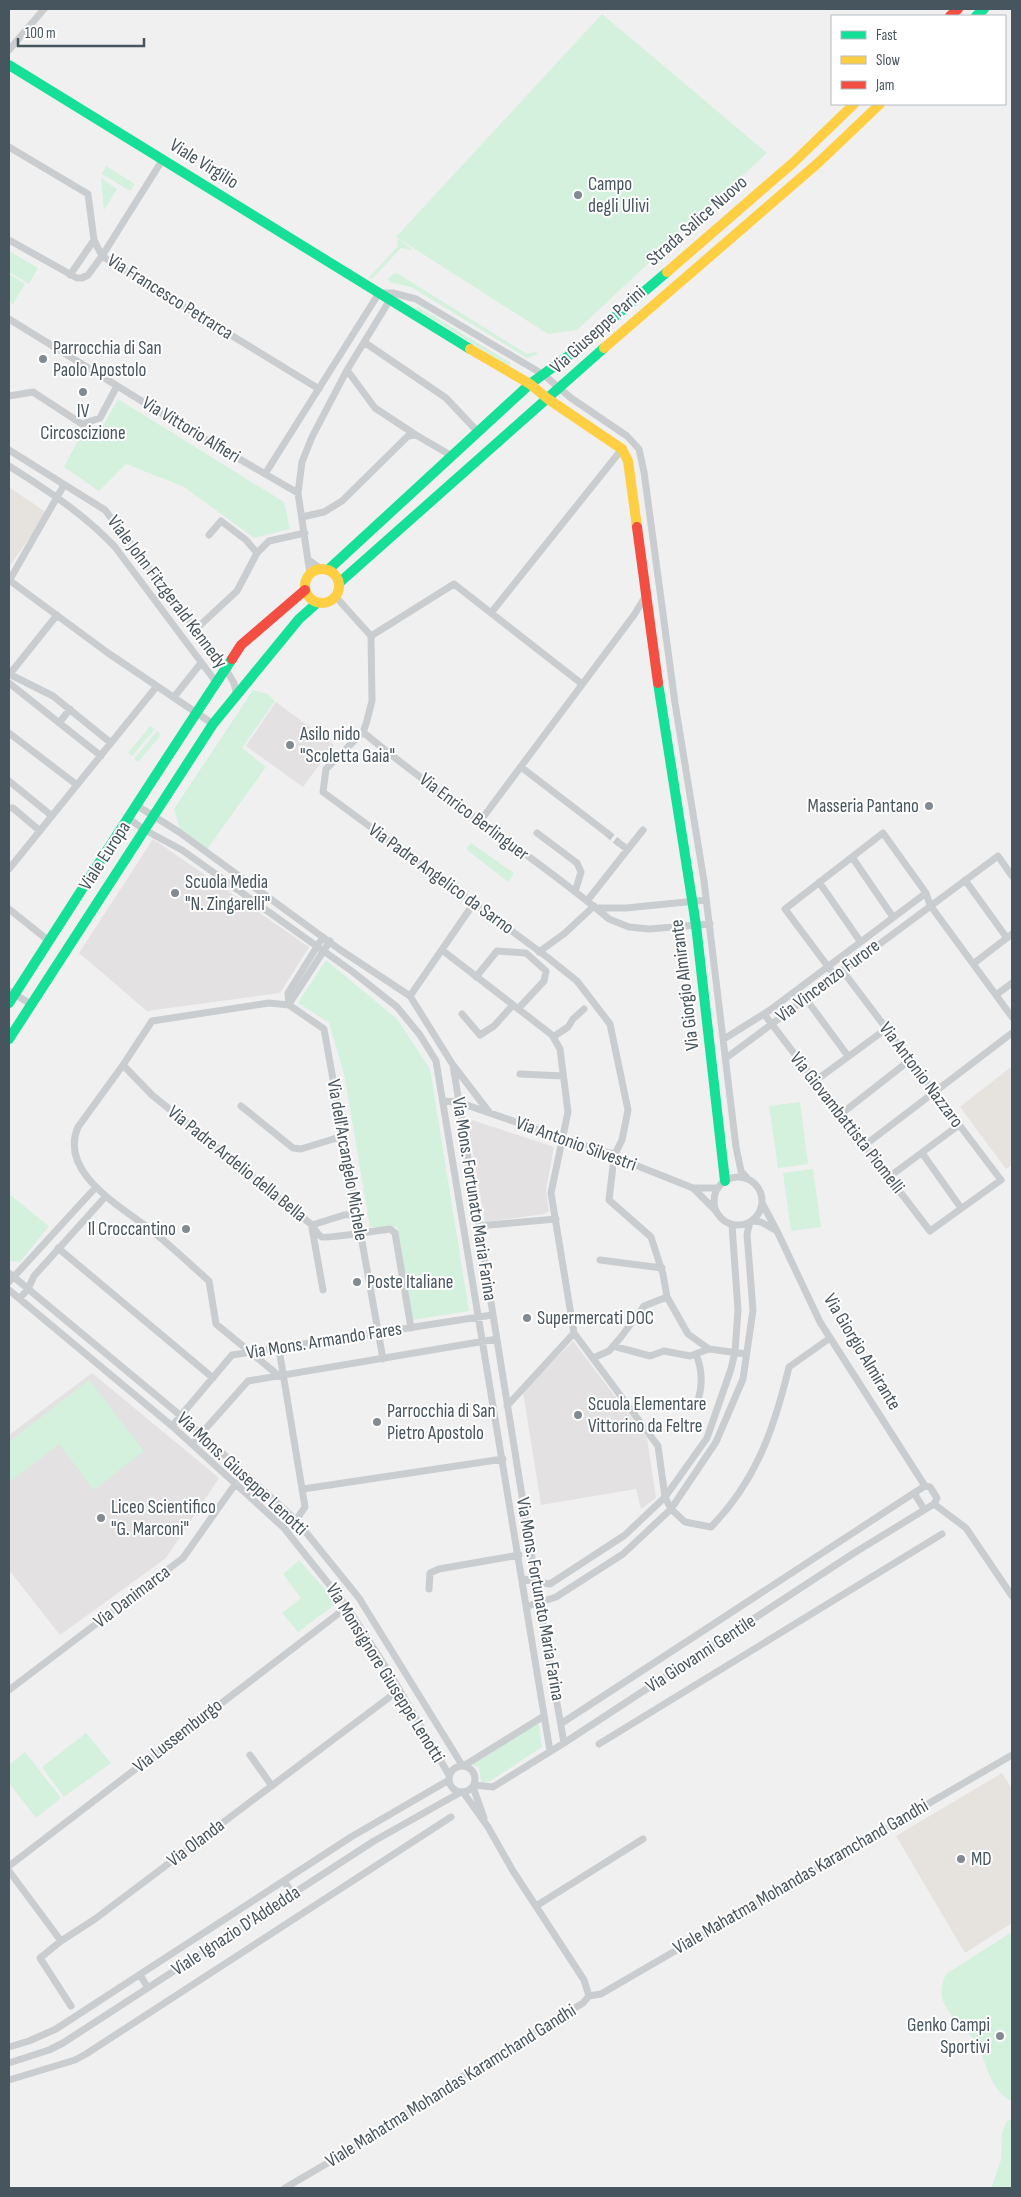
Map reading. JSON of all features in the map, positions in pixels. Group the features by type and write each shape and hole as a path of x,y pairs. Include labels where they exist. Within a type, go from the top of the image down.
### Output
{"street":[{"path":"9,50 44,9"},
{"name":"Viale Virgilio","path":"9,65 379,293 391,296 530,384 548,399 622,449"},
{"name":"Strada Salice Nuovo","path":"530,384 544,375 794,162 853,105"},
{"name":"Via Giuseppe Parini","path":"339,583 751,219 818,163 879,105"},
{"name":"Via Francesco Petrarca","path":"9,146 88,194 94,240 102,256 319,389"},
{"path":"9,240 70,275 82,278 88,275 163,159"},
{"path":"741,206 751,219"},
{"path":"70,275 94,240"},
{"path":"265,474 379,293"},
{"path":"309,560 336,576 339,583 336,597 328,603 317,603 309,598 305,590 310,574 298,493 302,462 312,437 347,370 391,296 416,299 544,375 627,436 639,449 642,458 675,703 706,900"},
{"name":"Via Vittorio Alfieri","path":"9,319 117,386 298,493"},
{"path":"364,342 446,398 478,432"},
{"path":"347,370 375,408 452,456"},
{"name":"Via Giuseppe Parini","path":"324,570 530,384"},
{"path":"9,396 33,392 82,424 100,418 117,386"},
{"path":"302,517 324,512 342,500 408,436 416,435"},
{"path":"539,952 566,933 595,907 626,908 693,901 663,714 629,467 622,449"},
{"path":"492,613 622,449"},
{"name":"Viale John Fitzgerald Kennedy","path":"9,450 105,510 225,668 234,682 237,696"},
{"name":"Viale John Fitzgerald Kennedy","path":"9,466 57,497 97,528 115,547 216,682"},
{"path":"64,484 9,580 213,724"},
{"path":"209,535 221,521 246,540 257,554"},
{"path":"196,629 237,591 257,554 269,541 305,533"},
{"path":"310,574 324,570"},
{"path":"336,597 371,636 454,584 582,684"},
{"path":"216,682 241,645 305,590"},
{"path":"481,820 634,615 647,593"},
{"path":"237,696 299,619 317,603"},
{"path":"57,615 9,675 54,696 111,743"},
{"path":"634,615 644,618 651,624"},
{"name":"Via Padre Angelico da Sarno","path":"371,636 372,701 363,732 326,769 323,792 474,903 577,982 610,1024 628,1110 622,1140 615,1154 600,1151"},
{"path":"174,697 202,664"},
{"name":"Viale Europa","path":"10,996 49,941 127,817 216,682"},
{"path":"9,683 101,756"},
{"path":"9,869 157,686"},
{"name":"Viale Europa","path":"9,1039 213,724 237,696"},
{"path":"59,723 70,710"},
{"name":"Via Enrico Berlinguer","path":"363,732 389,754 481,820 609,919 629,927 649,929 710,924"},
{"path":"9,733 77,785"},
{"path":"521,767 607,833"},
{"path":"9,781 52,816"},
{"name":"Via Mons. Fortunato Maria Farina","path":"136,805 179,832 327,939 410,996 453,1065 539,1603 562,1722 564,1743"},
{"path":"9,808 13,808 40,831"},
{"name":"Via Mons. Fortunato Maria Farina","path":"127,817 144,829 182,850 397,1007 420,1036 436,1061 528,1606 550,1751"},
{"path":"587,901 643,830"},
{"path":"537,833 577,863 581,872 575,892"},
{"path":"835,976 785,909 883,833 926,894 930,906 1012,1017"},
{"path":"619,843 627,849"},
{"name":"Via Vincenzo Furore","path":"726,1058 998,856 1012,876"},
{"path":"852,857 893,917"},
{"path":"965,880 1010,936 973,964"},
{"path":"819,882 860,941"},
{"name":"Via Vincenzo Furore","path":"724,1040 764,1014 860,941 926,894"},
{"name":"Via Giorgio Almirante","path":"721,1185 723,1150 693,901 706,900 736,1148 741,1171 748,1179"},
{"path":"410,996 474,903"},
{"path":"9,909 49,941"},
{"path":"280,1375 249,1353 216,1324 209,1281 152,1230 96,1187 73,1151 74,1136 78,1127 123,1066 152,1021 269,1003 289,1005 288,993 327,939"},
{"path":"442,950 553,1037 560,1049 568,1112 552,1193 574,1333 658,1446 665,1498 671,1509 685,1522 711,1527 727,1511 748,1482 765,1447 781,1402 789,1367 830,1338"},
{"path":"462,1014 480,1035 494,1026 544,981 546,971 526,953 498,951 476,976"},
{"name":"Via Antonio Nazzaro","path":"842,970 1001,1180 962,1208"},
{"path":"996,995 1012,983"},
{"path":"10,996 31,1004"},
{"path":"806,999 848,1056"},
{"name":"Via dell'Arcangelo Michele","path":"289,1005 324,1029 383,1359"},
{"path":"553,1037 568,1027 573,1019 584,1009"},
{"name":"Via Giovambattista Piomelli","path":"764,1014 930,1231 962,1208"},
{"path":"815,1081 886,1029"},
{"path":"865,1146 1012,1033"},
{"path":"841,1114 910,1060"},
{"path":"453,1065 489,1113"},
{"name":"Via Padre Ardelio della Bella","path":"123,1066 152,1095 312,1225 321,1237 327,1238 360,1232"},
{"path":"520,1074 563,1076"},
{"name":"Via Antonio Silvestri","path":"443,1101 458,1102 600,1151 693,1188 716,1211"},
{"path":"241,1106 293,1148 301,1149 343,1136"},
{"path":"889,1177 959,1125"},
{"path":"922,1153 962,1208"},
{"path":"614,1157 608,1200 651,1237 662,1268 666,1297 688,1334 709,1349"},
{"path":"528,1606 556,1597 623,1554 671,1509 716,1442 742,1379 753,1310 747,1234 751,1222 758,1215 762,1203 758,1187 748,1179 740,1177 721,1185 714,1200 716,1211 720,1218 732,1225 740,1226 751,1222 761,1222 778,1231"},
{"name":"Via Antonio Silvestri","path":"693,1188 721,1185"},
{"path":"11,1277 96,1187"},
{"path":"20,1298 28,1289 34,1276 106,1196"},
{"name":"Via Giorgio Almirante","path":"762,1203 778,1231 820,1322 925,1486 930,1487 937,1498 934,1504"},
{"path":"323,1290 312,1225 344,1215 357,1214"},
{"path":"478,1226 556,1219"},
{"path":"523,1578 550,1584 625,1535 665,1498 707,1438 735,1352 738,1310 732,1225"},
{"path":"360,1232 390,1229 395,1233 411,1328"},
{"path":"52,1234 60,1246 213,1378"},
{"path":"600,1260 662,1268"},
{"name":"Via Mons. Giuseppe Lenotti","path":"11,1277 181,1416 296,1520 359,1598 463,1765"},
{"name":"Via Monsignore Giuseppe Lenotti","path":"9,1290 172,1426 284,1528 348,1607 399,1690 449,1778"},
{"path":"593,1358 608,1351 613,1346 644,1306 666,1297"},
{"name":"Via Mons. Armando Fares","path":"172,1426 232,1355 492,1314"},
{"path":"507,1406 574,1333"},
{"name":"Via Mons. Armando Fares","path":"192,1444 248,1381 497,1339"},
{"path":"613,1346 650,1356 664,1351 690,1356 709,1349 746,1354"},
{"path":"279,1349 280,1375 305,1507 296,1520"},
{"path":"696,1354 700,1365 702,1388 697,1403"},
{"path":"303,1490 503,1459"},
{"name":"Via Danimarca","path":"9,1690 183,1558 236,1483"},
{"name":"Via Giovanni Gentile","path":"562,1722 925,1486"},
{"path":"914,1493 924,1509"},
{"path":"934,1504 966,1528 1012,1596"},
{"name":"Via Giovanni Gentile","path":"473,1786 493,1787 564,1743 846,1558 934,1504"},
{"name":"Via Giovanni Gentile","path":"599,1744 942,1534"},
{"path":"429,1589 430,1573 439,1569 519,1555"},
{"name":"Via Lussemburgo","path":"9,1866 348,1607"},
{"name":"Via Olanda","path":"71,2006 40,1958 95,1919 399,1690"},
{"path":"463,1765 474,1773 473,1786 462,1792 453,1788 449,1778 454,1768 463,1765 544,1716"},
{"path":"250,1755 272,1786"},
{"name":"Viale Mahatma Mohandas Karamchand Gandhi","path":"286,2188 583,2003 589,1996 601,1994 1012,1755"},
{"name":"Viale Ignazio D'Addedda","path":"9,2047 29,2041 56,2029 368,1827 449,1778"},
{"name":"Viale Mahatma Mohandas Karamchand Gandhi","path":"473,1786 488,1828"},
{"name":"Viale Ignazio D'Addedda","path":"9,2063 50,2050 63,2043 374,1841 462,1792"},
{"name":"Viale Mahatma Mohandas Karamchand Gandhi","path":"462,1792 488,1828 584,1980 589,1996"},
{"name":"Viale Ignazio D'Addedda","path":"9,2080 75,2060 86,2054 451,1817"},
{"path":"536,1906 643,1839"},
{"path":"9,1871 61,1942"},
{"path":"284,1881 292,1894"},
{"path":"140,1975 148,1988"}],"shaded area":[{"path":"9,487 47,513 9,567"},
{"name":"Asilo nido \"Scoletta Gaia\"","path":"276,702 334,745 303,787 246,746"},
{"name":"Scuola Media \"N. Zingarelli\"","path":"153,839 309,947 280,993 147,1011 79,953"},
{"path":"1012,1066 1012,1165 1006,1169 960,1107"},
{"path":"472,1120 554,1147 546,1190 549,1211 544,1214 485,1222 468,1125"},
{"name":"Scuola Elementare Vittorino da Feltre","path":"573,1341 647,1438 656,1498 641,1509 636,1489 541,1505 523,1392"},
{"name":"Liceo Scientifico \"G. Marconi\"","path":"92,1373 219,1478 166,1558 60,1635 9,1570 9,1435"},
{"path":"1002,1773 1012,1789 1012,1923 965,1953 896,1836"}],"green space":[{"name":"Campo degli Ulivi","path":"602,14 767,153 577,330 548,334 396,237"},
{"path":"106,166 135,184 130,191 102,174"},
{"path":"101,178 117,189 104,210"},
{"path":"399,239 413,250 401,248 373,278 368,279 398,246 397,241"},
{"path":"9,251 38,268 29,284 9,272"},
{"path":"397,273 527,354 535,352 538,354 527,358 411,287 389,282 388,279"},
{"path":"9,274 25,284 13,304 9,302"},
{"path":"417,306 511,363 509,366 416,309"},
{"path":"118,399 284,502 290,529 254,538 184,487 126,464 99,491 64,467 83,431 103,426"},
{"path":"253,690 268,694 275,701 242,748 266,767 207,849 180,829 174,809"},
{"path":"150,726 155,729 132,756 128,753"},
{"path":"157,731 161,735 138,762 134,759"},
{"path":"471,843 514,873 508,882 466,849"},
{"path":"326,960 397,1019 430,1069 469,1311 412,1320 397,1227 370,1227 344,1074 329,1023 298,1003"},
{"path":"800,1102 808,1164 778,1168 769,1106"},
{"path":"813,1169 821,1227 791,1231 783,1173"},
{"path":"9,1194 49,1226 20,1262 9,1261"},
{"path":"89,1380 144,1451 94,1490 59,1444 11,1481 9,1478 9,1442"},
{"path":"299,1560 337,1603 298,1632 282,1613 301,1598 283,1574"},
{"path":"535,1725 539,1725 542,1747 490,1781 481,1783 479,1767 472,1765"},
{"path":"86,1733 111,1763 64,1797 42,1767"},
{"path":"25,1752 61,1798 36,1818 9,1783 9,1765"},
{"path":"1012,1932 1012,2101 998,2090 989,2074 979,2048 953,2017 943,2001 942,1991 946,1974"},
{"path":"1012,2119 1012,2184 1010,2188 991,2188 1001,2160 1002,2132 1007,2121"}],"tunnel":[{"path":"607,833 619,843"}],"traffic: fast":[{"path":"977,15 984,9"},
{"path":"9,65 470,349"},
{"path":"328,570 530,384 571,354 667,272"},
{"path":"339,583 604,348"},
{"path":"9,1039 213,724 299,619 317,603"},
{"path":"9,1003 232,659"},
{"path":"658,683 696,925 725,1181"}],"traffic: slow":[{"path":"667,272 794,162 853,105"},
{"path":"604,348 818,163 879,105"},
{"path":"470,349 530,384 548,399 622,449 628,461 637,527"},
{"path":"322,569 329,570 334,574 338,579 339,586 338,593 334,598 329,602 322,603 315,602 310,598 306,593 305,586 306,579 310,574 315,570 322,569"}],"traffic: jam":[{"path":"951,15 958,9"},
{"path":"637,527 658,683"},
{"path":"232,659 241,645 305,590"}],"place":[{"name":"Campo degli Ulivi","path":"578,195"},
{"name":"Parrocchia di San Paolo Apostolo","path":"43,359"},
{"name":"IV Circoscizione","path":"83,392"},
{"name":"Asilo nido \"Scoletta Gaia\"","path":"290,745"},
{"name":"Masseria Pantano","path":"929,806"},
{"name":"Scuola Media \"N. Zingarelli\"","path":"175,893"},
{"name":"Il Croccantino","path":"186,1229"},
{"name":"Poste Italiane","path":"357,1282"},
{"name":"Supermercati DOC","path":"527,1318"},
{"name":"Scuola Elementare Vittorino da Feltre","path":"578,1415"},
{"name":"Parrocchia di San Pietro Apostolo","path":"377,1422"},
{"name":"Liceo Scientifico \"G. Marconi\"","path":"101,1518"},
{"name":"MD","path":"961,1859"},
{"name":"Genko Campi Sportivi","path":"1000,2036"}]}
